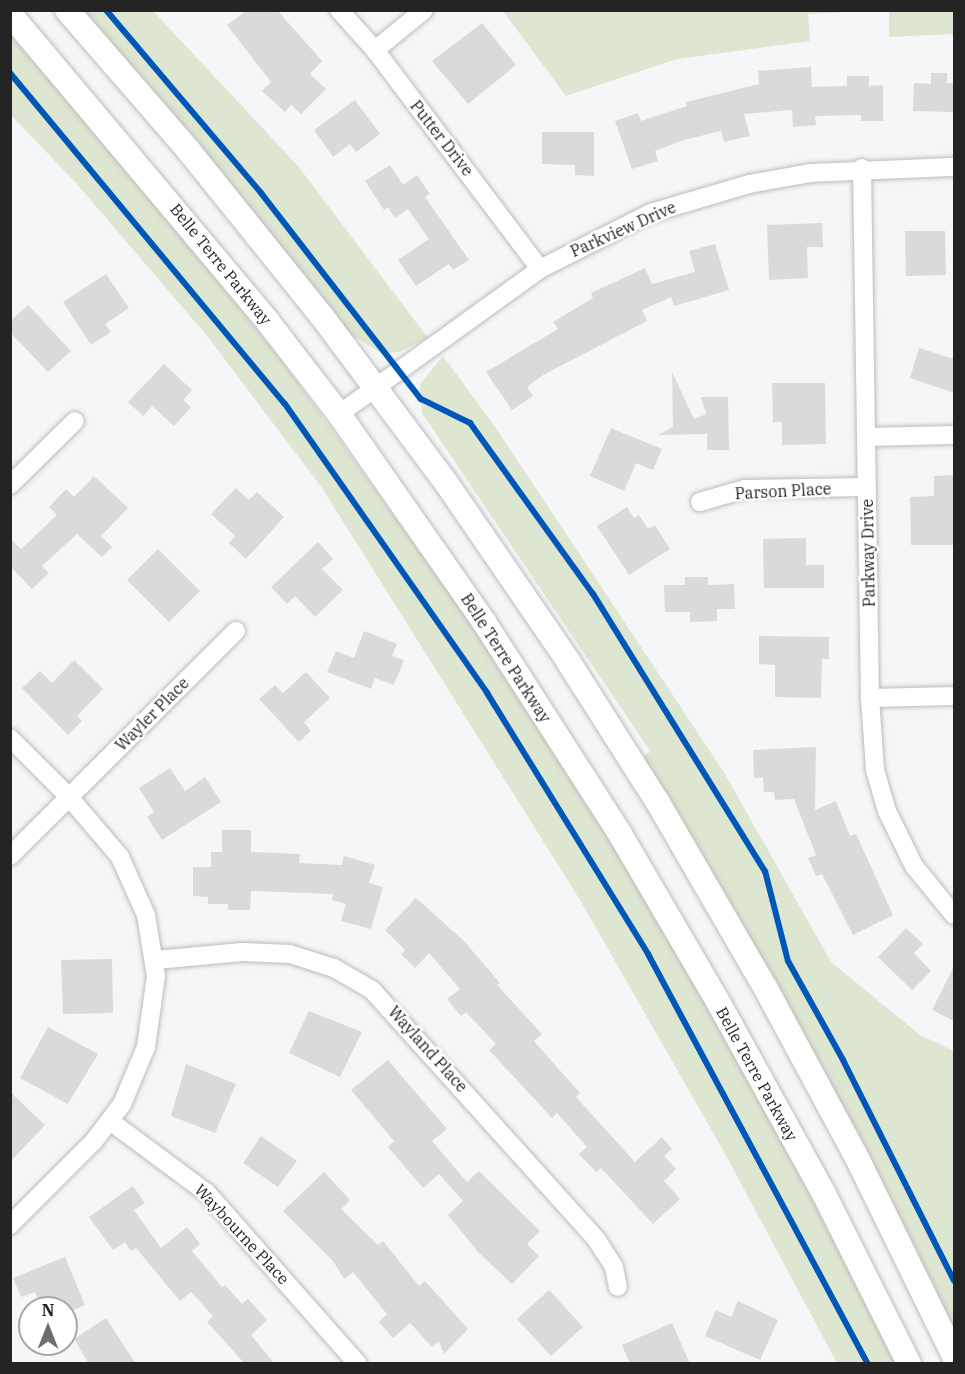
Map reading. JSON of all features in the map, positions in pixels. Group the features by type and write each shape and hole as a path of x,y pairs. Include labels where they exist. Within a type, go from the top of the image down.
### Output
{"main road":[{"path":"67,10 245,219 376,388 519,588 669,822 818,1083 954,1356"},
{"name":"Belle Terre Parkway","path":"10,14 186,220 339,414 484,622 620,834 818,1184 909,1364"}],"street":[{"name":"Putter Drive","path":"339,10 375,50 540,269"},
{"path":"375,50 424,10"},
{"name":"Parkview Drive","path":"339,414 540,269 623,225 694,199 782,178 862,168 954,167"},
{"name":"Parkway Drive","path":"862,168 870,698 875,770 887,811 914,866 954,915"},
{"path":"10,485 75,421"},
{"path":"866,437 954,435"},
{"name":"Parson Place","path":"700,502 753,489 866,487"},
{"name":"Wayler Place","path":"10,856 236,631"},
{"path":"870,698 954,696"},
{"path":"10,738 69,797 111,845 127,871 146,915 156,960 154,1006 146,1047 129,1090 110,1121 10,1225"},
{"name":"Wayland Place","path":"156,960 242,952 290,954 334,968 372,990 392,1007 596,1239 611,1261 618,1287"},
{"name":"Waybourne Place","path":"110,1121 207,1193 358,1364"}],"green space":[{"path":"81,11 153,11 298,166 428,338 399,352 381,353 351,335"},
{"path":"503,11 864,11 808,14 810,41 677,59 566,96"},
{"path":"889,11 954,11 954,34 889,37"},
{"path":"10,35 121,162 283,362 458,604 607,835 712,1014 820,1212 896,1363 837,1363 723,1150 580,900 322,488 208,337 76,183 11,115"},
{"path":"443,356 496,428 725,774 831,962 920,1035 954,1051 954,1334 643,757 650,751 422,413 420,384"}],"building":[{"path":"247,10 277,10 322,61 310,74 326,89 301,114 291,105 285,112 262,91 271,82 227,25"},
{"path":"482,23 516,65 468,104 432,61"},
{"path":"811,67 812,87 847,86 847,76 869,76 869,86 883,85 883,121 861,121 861,115 815,116 816,125 793,127 792,110 744,114 750,136 724,142 721,131 684,140 655,151 658,161 632,169 615,121 638,113 641,121 687,106 686,102 759,84 758,71"},
{"path":"931,73 947,73 947,83 954,83 954,112 913,111 914,83 931,84"},
{"path":"355,100 380,134 356,152 350,144 333,157 314,130"},
{"path":"542,132 594,132 594,176 575,175 575,165 542,164"},
{"path":"390,165 403,185 417,175 430,194 425,197 469,260 453,270 449,264 416,286 398,260 429,239 408,209 395,218 388,207 384,210 365,181"},
{"path":"822,223 823,247 807,247 808,278 769,280 767,225"},
{"path":"905,231 945,231 946,275 906,276"},
{"path":"715,244 729,290 674,306 671,297 642,310 647,321 543,375 527,387 533,396 512,410 486,372 558,329 553,322 593,298 591,293 645,268 652,284 695,272 689,251"},
{"path":"106,274 129,308 105,324 111,332 91,345 63,302"},
{"path":"28,305 71,351 48,372 10,332 10,321"},
{"path":"919,348 954,359 954,393 910,378"},
{"path":"164,364 192,390 183,400 191,407 174,426 152,406 143,416 128,402"},
{"path":"672,372 694,419 706,414 701,397 728,397 729,450 707,450 707,434 658,435 673,427"},
{"path":"772,383 825,383 826,444 782,445 782,422 773,422"},
{"path":"611,428 662,449 653,470 636,463 624,491 590,476"},
{"path":"954,475 954,545 911,545 910,497 934,496 934,476"},
{"path":"94,476 128,508 101,536 112,547 102,557 77,534 42,566 49,573 32,589 10,566 10,538 21,549 57,515 49,507 66,489 74,497"},
{"path":"236,488 249,500 257,492 284,517 246,559 229,543 235,536 211,514"},
{"path":"627,507 634,518 639,515 648,529 655,525 670,549 629,575 597,526"},
{"path":"806,538 806,565 824,565 824,588 764,588 763,539"},
{"path":"318,542 333,559 322,569 343,590 315,617 295,596 287,604 271,587"},
{"path":"158,549 200,591 169,622 127,580"},
{"path":"685,577 708,577 708,585 734,584 735,609 717,609 717,621 690,622 690,612 665,612 664,585 685,585"},
{"path":"364,631 397,644 392,656 404,660 394,685 375,678 371,689 327,672 336,651 354,658"},
{"path":"759,636 829,637 829,659 822,659 821,698 775,697 775,665 759,664"},
{"path":"74,660 103,689 77,716 82,721 68,735 22,688 40,671 52,683"},
{"path":"306,672 330,698 304,722 311,731 299,742 259,699 275,685 283,693"},
{"path":"816,747 815,810 836,801 850,836 856,834 893,915 853,935 822,874 816,876 808,858 816,855 794,799 775,800 774,792 764,792 763,778 754,778 753,750"},
{"path":"170,768 185,791 205,777 221,802 162,840 147,817 154,812 139,788"},
{"path":"222,830 251,830 251,852 300,854 299,863 342,865 344,856 375,865 369,883 383,887 371,929 341,921 346,904 332,900 333,894 251,891 250,910 228,910 228,904 208,904 208,897 193,896 193,867 211,867 211,852 222,852"},
{"path":"416,898 464,941 500,983 497,985 542,1034 534,1041 580,1093 576,1097 635,1162 662,1137 672,1149 664,1156 676,1169 664,1181 680,1199 653,1224 601,1168 596,1172 579,1154 587,1147 557,1113 552,1118 489,1050 496,1044 466,1012 461,1016 447,999 460,989 429,953 415,968 401,954 405,950 385,930"},
{"path":"906,928 923,944 914,953 931,971 912,990 878,957"},
{"path":"112,959 113,1013 63,1014 61,960"},
{"path":"954,966 954,1021 932,1010"},
{"path":"309,1011 362,1032 340,1077 289,1053"},
{"path":"48,1027 98,1054 68,1104 20,1078"},
{"path":"388,1060 447,1129 432,1141 467,1182 479,1171 540,1231 527,1244 539,1256 512,1284 479,1253 448,1215 463,1201 439,1174 423,1188 388,1147 394,1141 351,1090"},
{"path":"186,1064 236,1084 215,1133 171,1116"},
{"path":"10,1092 45,1125 10,1162"},
{"path":"261,1136 297,1161 278,1187 243,1163"},
{"path":"324,1172 350,1200 341,1209 378,1245 383,1241 419,1286 425,1281 468,1329 444,1354 439,1341 432,1347 410,1323 393,1338 379,1322 387,1314 353,1272 344,1279 333,1261 283,1211"},
{"path":"133,1186 145,1203 134,1210 161,1248 187,1227 200,1244 192,1251 222,1287 225,1285 242,1304 248,1299 267,1320 251,1335 275,1364 245,1364 207,1322 213,1316 191,1292 180,1301 136,1248 131,1251 125,1242 113,1250 89,1217"},
{"path":"65,1257 85,1305 78,1308 78,1296 37,1296 35,1292 21,1296 13,1278"},
{"path":"549,1290 583,1327 551,1356 517,1319"},
{"path":"738,1301 778,1320 760,1360 705,1336 716,1310 731,1317"},
{"path":"106,1318 136,1364 89,1364 78,1346 78,1336"},
{"path":"672,1323 690,1364 630,1364 622,1345"}],"cycle path":[{"path":"106,10 261,193 421,399 470,423 593,594 765,871 788,961 843,1060 954,1281"},
{"path":"10,73 285,404 487,693 648,954 868,1364"}]}
